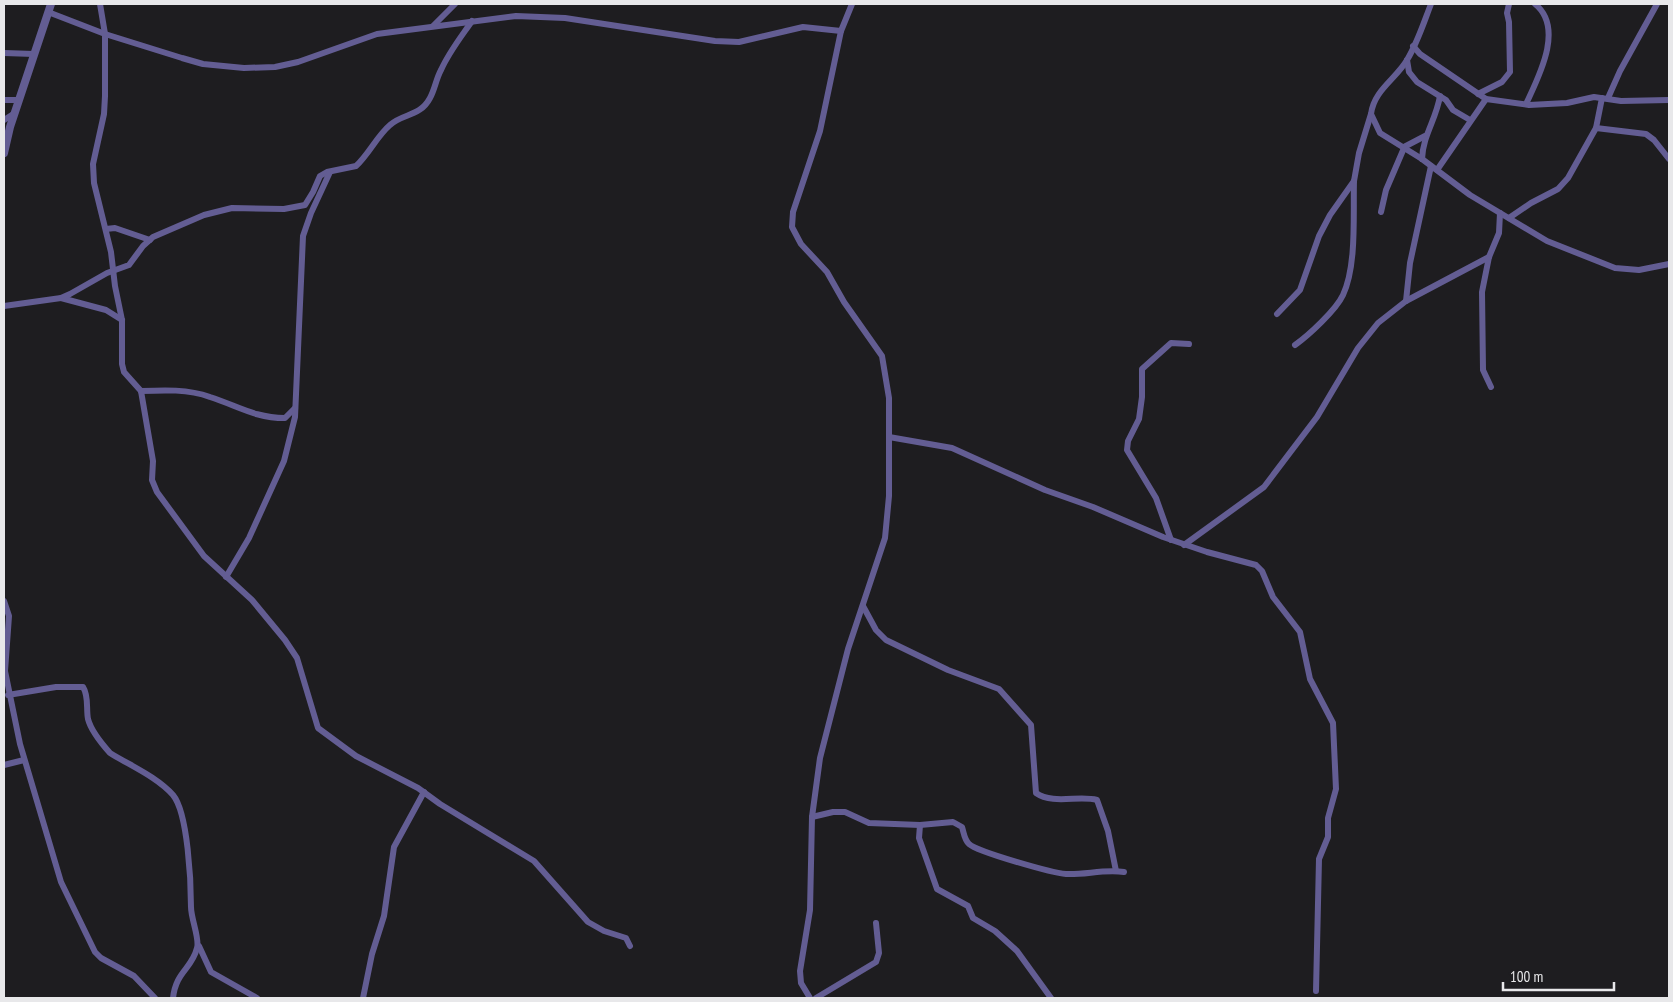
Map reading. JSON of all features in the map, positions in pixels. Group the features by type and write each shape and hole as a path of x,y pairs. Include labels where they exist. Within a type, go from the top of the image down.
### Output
{"street":[{"path":"100,4 105,34 104,114 93,173 106,229 122,320 122,369 141,391 155,489 196,546 262,612 294,654 318,728 356,756 424,792 534,861 562,890 584,918 604,931 626,938 630,946"},
{"path":"432,26 455,4"},
{"path":"810,998 801,983 800,971 810,910 812,817 820,758 828,719 848,648 863,606 871,574 885,538 889,496 889,398 882,356 844,302 827,272 801,244 792,227 793,212 820,131 841,31 852,4"},
{"path":"1296,345 1312,332 1343,296 1351,249 1354,181 1361,145 1371,114 1384,86 1407,60 1431,4"},
{"path":"1478,94 1502,82 1510,72 1509,22 1507,13 1509,4"},
{"path":"1526,104 1543,69 1547,53 1548,33 1546,21 1544,13 1535,4"},
{"path":"1491,387 1483,370 1482,330 1482,286 1489,257 1500,233 1510,218 1564,184 1596,128 1605,98 1657,4"},
{"path":"4,153 19,100 50,8 105,34 202,64 260,68 322,56 372,36 432,26 516,16 553,17 715,41 739,42 803,27 841,31"},
{"path":"4,306 61,298 113,271 129,265 150,240 160,233 204,215 229,208 284,210 300,207 309,200 320,176 356,166 388,126 398,119 414,114 425,105 446,61 472,21"},
{"path":"1413,46 1420,54 1486,100 1526,104 1567,103 1586,98 1605,98 1623,101 1669,100"},
{"path":"4,53 34,54"},
{"path":"1407,60 1412,77 1440,96 1453,110 1470,120"},
{"path":"1422,159 1425,136 1437,111 1440,96"},
{"path":"4,100 19,100"},
{"path":"1406,301 1409,267 1434,168 1486,100"},
{"path":"4,120 15,113"},
{"path":"1371,114 1380,133 1422,159 1470,196 1547,241 1614,268 1639,270 1669,264"},
{"path":"1596,128 1646,134 1654,140 1669,159"},
{"path":"1381,212 1386,190 1404,147 1425,136"},
{"path":"226,577 249,538 284,461 295,417 304,236 311,213 330,172"},
{"path":"1277,314 1300,290 1319,236 1330,215 1354,181"},
{"path":"1500,213 1500,233"},
{"path":"106,229 115,228 150,240"},
{"path":"1184,545 1264,487 1317,417 1371,329 1406,301 1489,257"},
{"path":"61,298 106,310 122,320"},
{"path":"1171,540 1156,498 1129,454 1128,445 1139,419 1142,397 1142,369 1171,343 1189,344"},
{"path":"141,391 173,390 200,394 264,417 285,418 294,408"},
{"path":"889,437 952,448 1045,490 1171,540 1256,565 1262,571 1273,597 1300,632 1310,678 1332,720 1336,789 1328,818 1328,837 1318,859 1316,991"},
{"path":"4,601 9,616 4,670 8,695 24,760 61,882 95,952 101,958 134,976 155,998"},
{"path":"863,606 876,630 886,640 948,670 1003,692 1031,725 1036,793 1041,796 1060,799 1098,800 1116,871"},
{"path":"8,695 56,688 83,687 86,692 89,722 110,753 163,786 174,796 179,808 190,861 191,917 198,945 210,970 257,998"},
{"path":"4,766 24,760"},
{"path":"363,998 372,954 384,916 394,847 424,792"},
{"path":"812,817 828,812 845,812 869,823 920,825 953,822 962,827 965,839 973,847 1063,874 1124,872"},
{"path":"920,825 919,838 937,889 970,907 973,918 995,931 1017,951 1051,998"},
{"path":"816,998 876,962 879,953 876,923"},
{"path":"173,998 178,977 191,960 198,945"}]}
